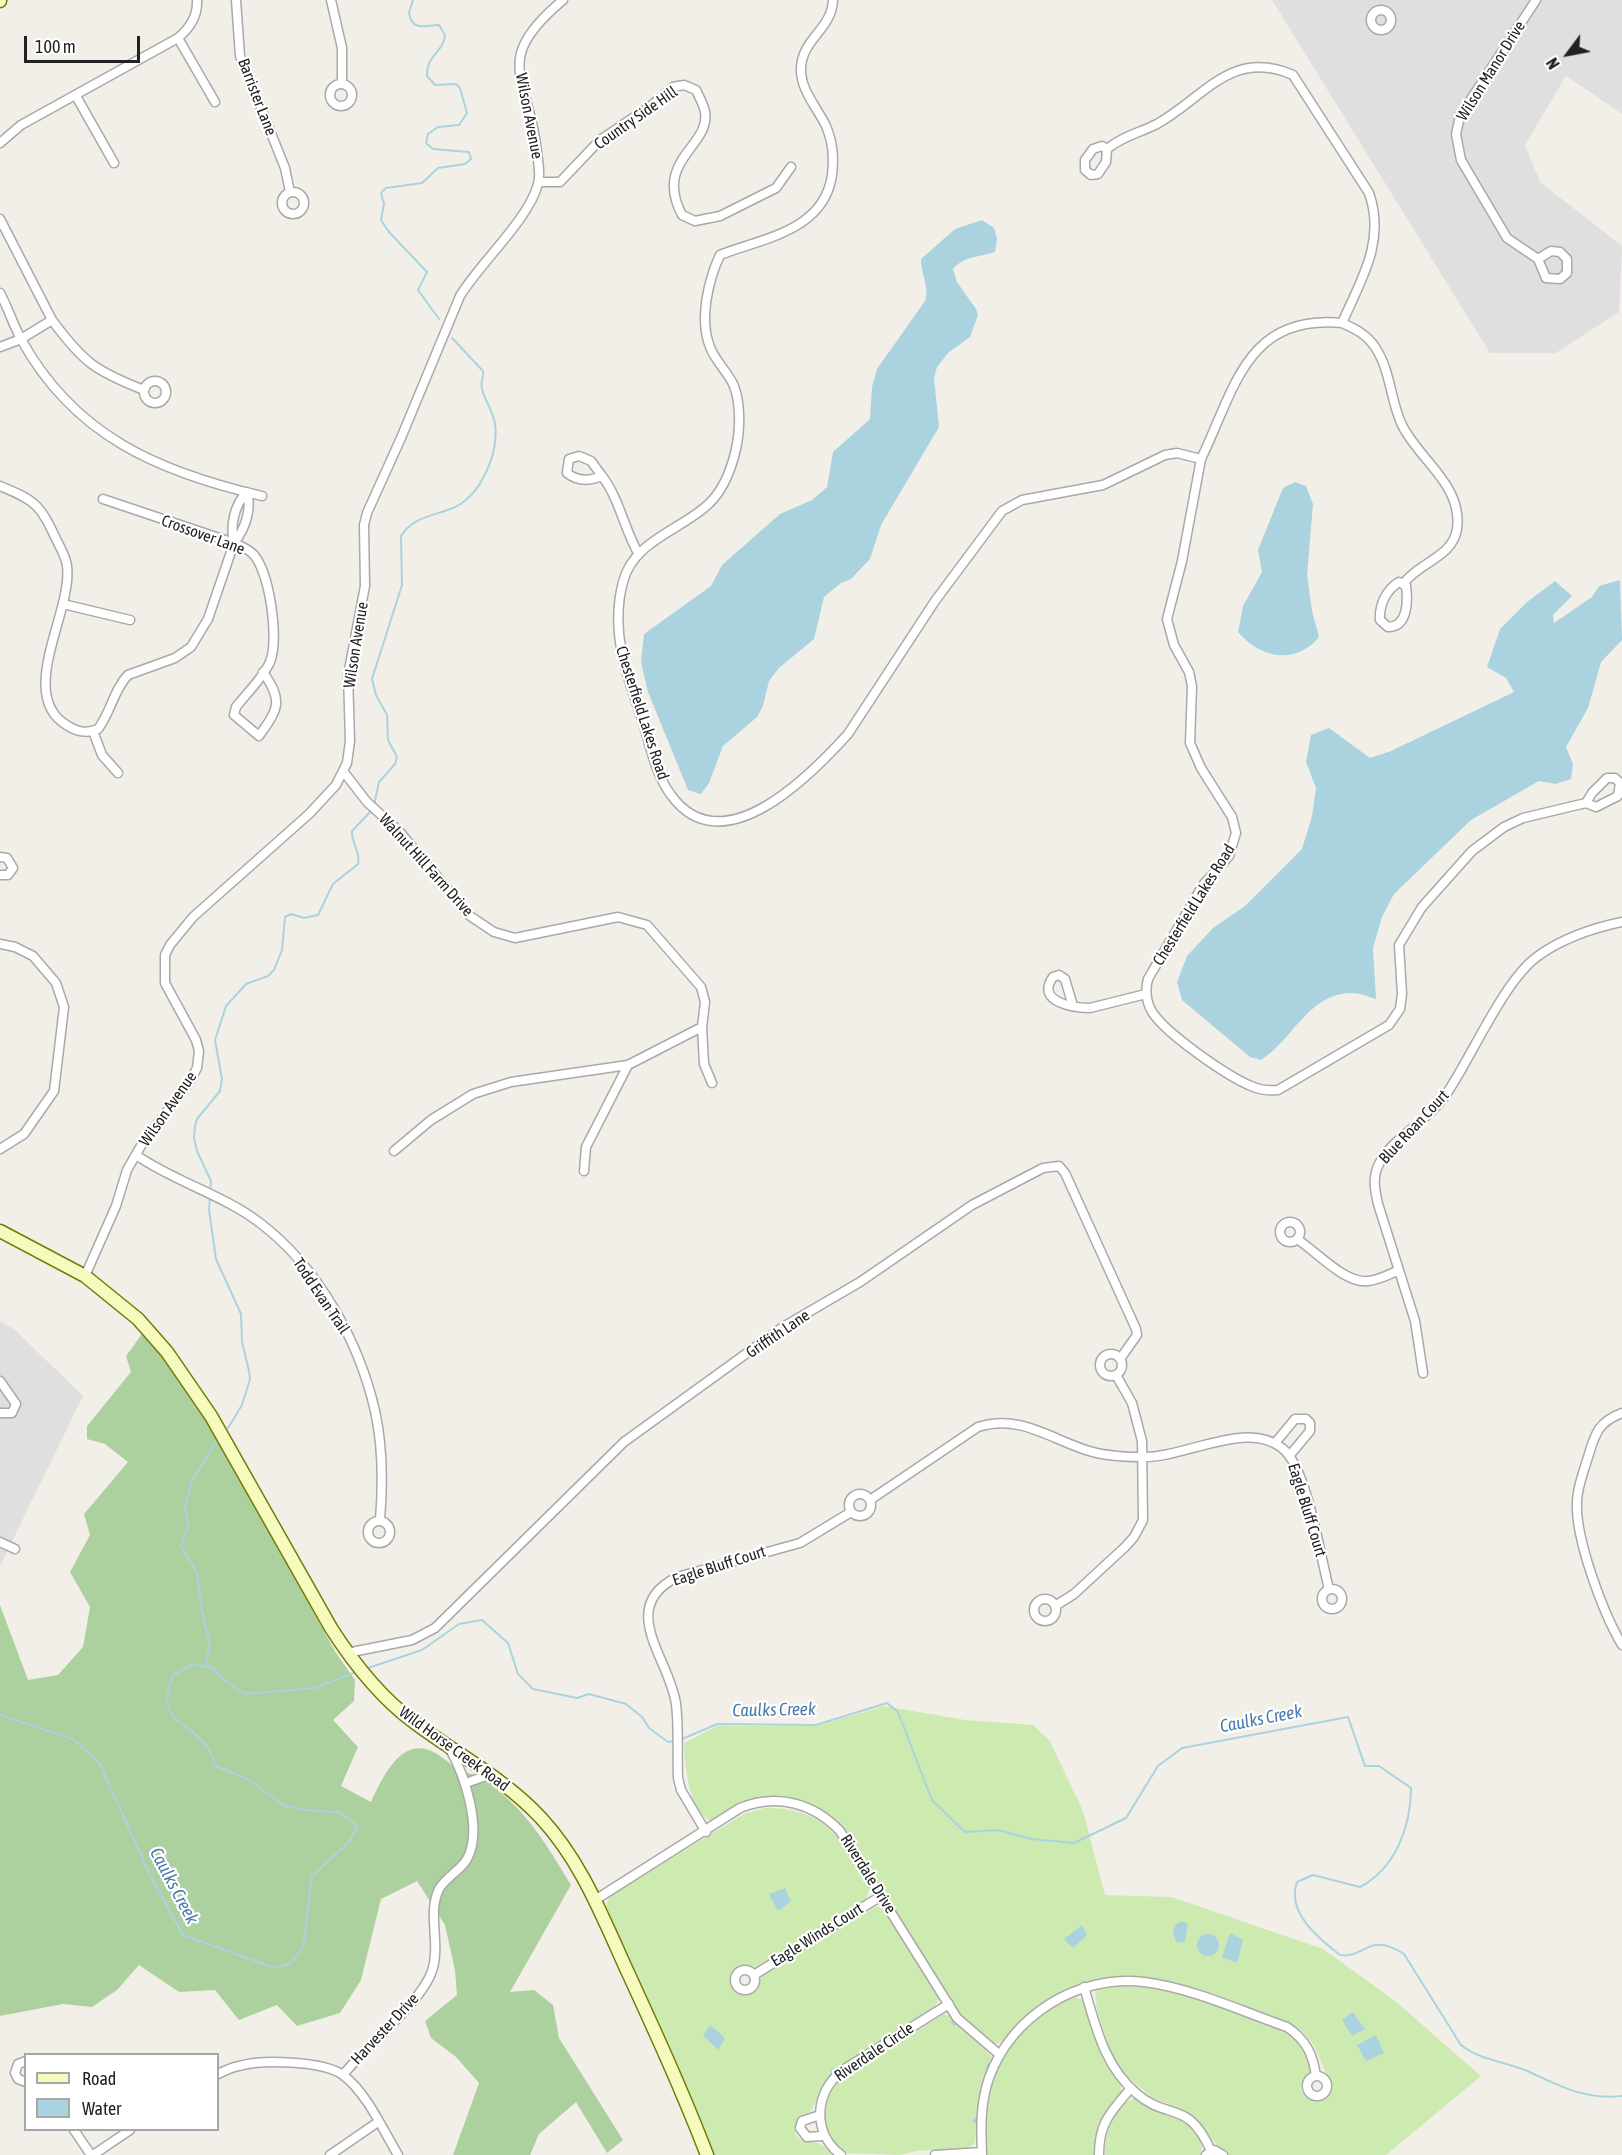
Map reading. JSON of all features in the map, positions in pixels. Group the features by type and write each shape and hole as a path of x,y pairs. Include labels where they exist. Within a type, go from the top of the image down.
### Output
{"main road":[{"name":"Wild Horse Creek Road","path":"0,1231 85,1276 142,1323 189,1380 350,1656 375,1687 413,1722 491,1774 542,1819 580,1871 595,1900 680,2087 706,2155"}],"street":[{"path":"0,142 21,125 178,38 188,30 195,15 197,0"},
{"name":"Barrister Lane","path":"236,0 240,56 285,168 290,192"},
{"path":"331,0 342,48 342,84"},
{"name":"Wilson Avenue","path":"85,1276 136,1155 190,1081 199,1060 196,1040 165,983 165,955 170,945 177,934 209,903 309,814 336,784 343,771 350,741 348,675 365,586 364,525 370,503 401,438 460,296 472,276 522,214 539,182 536,142 524,94 520,57 528,34 562,0"},
{"name":"Chesterfield Lakes Road","path":"833,0 827,23 808,43 801,69 804,85 832,141 834,158 828,192 810,216 792,229 720,255 712,273 706,313 706,332 710,348 734,387 739,423 736,449 720,490 706,507 638,553 629,565 620,596 618,640 663,783 678,805 696,817 717,823 736,821 778,798 803,778 848,734 935,601 1002,511 1032,497 1103,485 1165,455 1177,453 1201,459"},
{"name":"Wilson Manor Drive","path":"1536,0 1460,116 1456,134 1461,160 1507,238 1538,259"},
{"path":"178,38 215,102"},
{"path":"1107,149 1121,138 1156,124 1219,77 1262,68 1280,69 1293,75 1369,193 1375,213 1374,247 1342,323 1358,330 1375,347 1387,373 1402,425 1412,442 1445,481 1456,513 1457,530 1451,544 1404,583 1399,582 1392,587 1382,603 1380,620 1388,627 1397,626 1403,619 1407,591 1404,583"},
{"name":"Country Side Hill","path":"539,182 560,182 600,140 674,87 684,85 696,90 705,113 703,128 683,157 674,177 672,190 682,215 695,221 720,216 776,188 791,167"},
{"path":"76,96 114,163"},
{"path":"0,219 52,320 83,359 116,379 144,390"},
{"path":"0,293 21,339 46,377 71,405 131,452 169,469 262,496"},
{"path":"0,347 21,339 52,320"},
{"name":"Chesterfield Lakes Road","path":"1146,994 1148,979 1203,885 1228,856 1236,833 1232,817 1201,768 1190,743 1192,686 1189,672 1174,645 1167,619 1182,561 1201,459 1232,385 1254,351 1269,338 1304,323 1321,321 1342,323"},
{"path":"602,476 610,485 627,532 638,553"},
{"path":"0,486 21,495 42,510 66,561 67,578 63,604 45,681 47,700 60,722 80,732 93,731 108,715 123,680 128,675 175,658 191,647 208,619 234,543 231,531 239,500 247,492"},
{"name":"Crossover Lane","path":"103,500 234,543 253,553 268,586 273,619 270,662 236,707 234,715 259,736 276,713 277,698 274,688 263,672"},
{"path":"63,604 130,620"},
{"path":"93,731 102,755 118,773"},
{"name":"Walnut Hill Farm Drive","path":"343,771 367,802 400,832 470,916 506,937 524,937 618,917 647,925 702,987 705,1002 702,1027 704,1064 712,1083"},
{"path":"1073,1006 1090,1008 1146,994 1152,1013 1160,1022 1212,1063 1252,1087 1278,1090 1389,1025 1400,1009 1402,993 1398,962 1399,945 1403,934 1422,907 1472,851 1504,827 1523,818 1586,804"},
{"path":"0,858 8,858 13,868 8,875 0,875"},
{"name":"Blue Roan Court","path":"1423,1372 1415,1321 1374,1185 1379,1163 1390,1149 1422,1123 1444,1097 1506,994 1537,957 1600,927 1622,922"},
{"path":"0,944 33,956 56,983 64,1007 54,1091 24,1134 0,1149"},
{"path":"394,1151 431,1120 473,1094 511,1082 628,1065 702,1027"},
{"path":"584,1172 586,1147 628,1065"},
{"name":"Todd Evan Trail","path":"136,1155 260,1223 278,1238 309,1272 344,1325 359,1360 375,1411 382,1467 380,1520"},
{"name":"Griffith Lane","path":"350,1656 412,1640 435,1628 624,1442 783,1327 860,1281 972,1205 1043,1168 1052,1165 1059,1167 1065,1173 1136,1329 1137,1335 1120,1359"},
{"path":"1297,1239 1316,1251 1343,1275 1355,1280 1372,1281 1399,1270"},
{"path":"1110,1354 1120,1359 1122,1368 1116,1375 1109,1376 1103,1373 1100,1363 1104,1357 1110,1354"},
{"path":"1055,1606 1074,1594 1134,1537 1143,1520 1144,1458 1132,1403 1116,1375"},
{"path":"0,1381 16,1404 12,1413 0,1413"},
{"path":"1622,1413 1604,1420 1596,1434 1577,1499 1577,1519 1595,1586 1622,1645"},
{"path":"1275,1443 1295,1419 1306,1419 1310,1424 1310,1431 1290,1455"},
{"name":"Eagle Bluff Court","path":"870,1500 978,1427 998,1422 1017,1423 1093,1452 1144,1458 1186,1452 1249,1436 1275,1443 1290,1455 1302,1481 1329,1589"},
{"name":"Eagle Bluff Court","path":"865,1495 870,1500 871,1507 866,1515 856,1516 851,1512 850,1501 854,1496 865,1495"},
{"name":"Eagle Bluff Court","path":"706,1832 681,1790 678,1778 676,1703 648,1628 650,1604 661,1587 688,1572 800,1543 851,1512"},
{"path":"0,1542 15,1549"},
{"name":"Harvester Drive","path":"343,2075 420,1992 432,1971 437,1940 434,1910 440,1889 467,1860 474,1839 474,1820 467,1799 466,1783 448,1746"},
{"path":"466,1783 491,1774"},
{"name":"Riverdale Drive","path":"595,1900 751,1803 781,1801 810,1807 822,1813 840,1831 957,2018 1000,2055"},
{"name":"Eagle Winds Court","path":"754,1975 881,1896"},
{"path":"934,2155 982,2153 982,2109 989,2079 1000,2055 1023,2025 1036,2013 1058,1999 1084,1987 1119,1981 1164,1985 1287,2027 1300,2037 1310,2051 1316,2076"},
{"path":"1084,1987 1102,2046 1117,2073 1131,2088 1149,2101 1190,2119 1201,2132 1208,2153 1217,2151 1222,2155"},
{"name":"Riverdale Circle","path":"822,2136 820,2115 824,2092 836,2075 949,2004"},
{"path":"24,2062 18,2064 15,2073 18,2079 24,2081"},
{"path":"219,2074 240,2065 278,2063 316,2065 343,2075 360,2094 398,2155"},
{"path":"1099,2155 1100,2136 1106,2117 1131,2088"},
{"path":"820,2115 805,2119 800,2124 800,2128 807,2137 822,2136 841,2155"},
{"path":"330,2155 378,2122"},
{"path":"75,2131 92,2155 128,2131"}],"shaded area":[{"path":"1272,0 1622,0 1622,114 1566,76 1525,145 1540,182 1622,246 1619,312 1556,353 1490,353"},
{"path":"0,1321 15,1330 83,1396 0,1566"}],"green space":[{"path":"142,1334 174,1370 205,1417 336,1653 355,1680 354,1701 333,1720 358,1747 341,1786 371,1802 379,1784 398,1757 415,1748 440,1755 460,1770 481,1778 510,1801 533,1826 571,1885 510,1992 534,1990 553,2005 559,2038 623,2140 607,2153 576,2102 539,2134 530,2155 453,2155 479,2083 456,2057 431,2038 425,2021 457,1995 455,1970 445,1925 417,1881 381,1899 361,1980 340,2013 297,2026 277,2005 239,2020 215,1990 179,1992 139,1965 117,1990 92,2007 63,2004 0,2016 0,1605 28,1680 58,1675 83,1647 90,1607 70,1572 90,1535 84,1514 128,1462 105,1444 87,1439 87,1426 131,1372 126,1356"},
{"path":"884,1706 965,1720 1033,1725 1050,1741 1083,1811 1105,1895 1172,1897 1323,1949 1394,2000 1481,2076 1386,2155 1228,2155 1218,2147 1195,2117 1175,2106 1154,2099 1125,2075 1111,2055 1097,2010 1095,1992 1110,1985 1133,1985 1159,1990 1189,1997 1287,2032 1303,2046 1312,2065 1311,2072 1301,2086 1304,2094 1311,2099 1325,2100 1332,2086 1313,2044 1301,2030 1289,2023 1234,2002 1176,1984 1147,1979 1118,1978 1089,1982 1057,1994 1043,2002 1027,2015 1008,2036 994,2045 963,2019 844,1828 821,1809 780,1798 711,1821 697,1808 689,1786 684,1743 717,1726 817,1726"},
{"path":"764,1808 803,1813 830,1829 850,1854 870,1887 866,1900 757,1968 745,1965 735,1969 730,1980 735,1992 747,1995 754,1991 763,1975 877,1906 886,1912 939,1999 935,2007 838,2068 825,2083 811,2111 797,2120 795,2128 798,2137 820,2144 832,2155 712,2155 606,1905 610,1896 744,1814"},
{"path":"1074,1997 1083,2000 1103,2059 1121,2084 1121,2092 1103,2119 1095,2142 1095,2155 987,2155 989,2102 1000,2064 1009,2049 1032,2023 1059,2003"},
{"path":"944,2014 950,2016 992,2057 979,2098 975,2143 969,2148 916,2151 900,2155 843,2153 831,2137 825,2119 827,2101 835,2083"},
{"path":"1137,2098 1169,2112 1191,2126 1198,2134 1202,2144 1201,2155 1105,2155 1109,2129 1116,2112 1129,2101"}],"water":[{"path":"982,220 994,228 997,239 995,252 967,259 953,269 957,282 978,315 970,337 948,353 937,367 934,378 939,427 881,525 870,559 851,579 841,583 824,597 814,639 779,668 769,681 763,706 757,717 723,746 709,783 701,794 688,790 648,692 641,662 644,634 711,586 722,565 780,514 812,500 827,487 833,452 870,419 872,387 877,369 925,301 926,286 921,259 955,229"},
{"path":"1295,482 1306,486 1313,504 1307,575 1312,611 1319,637 1300,652 1278,655 1257,648 1238,632 1243,606 1262,572 1258,550 1283,488"},
{"path":"1620,580 1622,640 1601,662 1588,708 1566,747 1573,764 1571,779 1556,784 1539,781 1471,820 1394,894 1382,917 1373,948 1376,999 1353,993 1325,1000 1313,1008 1283,1041 1261,1060 1250,1057 1182,1000 1177,982 1187,956 1213,928 1245,906 1302,849 1312,816 1316,788 1306,762 1311,735 1329,728 1370,758 1391,751 1514,692 1506,678 1487,667 1500,629 1527,602 1555,581 1572,596 1553,615 1554,623 1592,597 1599,586"},
{"path":"785,1888 791,1902 778,1911 769,1894"},
{"path":"1181,1921 1188,1924 1185,1942 1177,1943 1173,1934 1175,1925"},
{"path":"1082,1925 1087,1935 1073,1948 1064,1939"},
{"path":"1230,1933 1243,1940 1237,1963 1222,1957"},
{"path":"1204,1934 1212,1934 1219,1941 1219,1949 1212,1956 1204,1956 1197,1949 1197,1941"},
{"path":"1353,2012 1365,2029 1352,2036 1342,2020"},
{"path":"710,2025 725,2038 718,2050 703,2035"},
{"path":"1376,2035 1384,2053 1366,2061 1357,2045"}],"waterway":[{"path":"413,0 409,13 413,23 420,26 439,25 445,35 442,46 429,63 427,76 435,85 456,84 460,88 467,113 459,125 438,127 428,134 426,143 433,149 469,152 471,159 465,164 438,168 422,183 386,188 381,193 384,204 381,220 389,232 427,272 418,290 439,319"},
{"path":"374,805 379,782 395,764 397,757 388,740 387,715 376,695 372,679 402,585 401,536 417,521 453,508 472,494 486,472 494,448 495,424 482,389 483,371 452,338"},
{"path":"228,1428 242,1405 250,1379 242,1342 241,1314 216,1259 209,1210 211,1181 197,1151 194,1138 197,1119 220,1091 222,1079 215,1040 226,1006 246,984 268,976 274,970 282,950 285,917 291,914 304,918 318,915 333,884 358,864 359,859 352,831 372,810"},
{"path":"205,1666 210,1646 201,1607 197,1573 181,1546 188,1525 185,1507 191,1483 215,1443"},
{"name":"Caulks Creek","path":"365,1669 422,1650 459,1624 482,1620 508,1643 518,1674 533,1689 577,1698 589,1694 626,1704 642,1717 649,1728 668,1742 675,1741"},
{"name":"Caulks Creek","path":"0,1715 73,1739 100,1764 148,1871 183,1935 275,1968 291,1963 303,1947 312,1876 349,1842 357,1826 340,1812 314,1811 285,1806 248,1779 215,1766 208,1748 200,1738 170,1712 168,1691 173,1675 192,1665 214,1669 228,1683 245,1694 315,1688 356,1672"},
{"name":"Caulks Creek","path":"680,1740 717,1724 816,1725 887,1703 898,1712 932,1800 965,1832 998,1830 1031,1839 1074,1843 1126,1818 1158,1766 1182,1748 1348,1717 1365,1766 1379,1766 1411,1788 1408,1817 1399,1845 1392,1857 1373,1879 1360,1887 1313,1875 1297,1882 1296,1904 1306,1923 1322,1941 1340,1955 1356,1953 1374,1945 1382,1945 1404,1954 1461,2045 1468,2050 1525,2070 1571,2090 1595,2096 1622,2096"},
{"path":"954,2020 956,2023 954,2025 952,2022 954,2020"},
{"path":"988,2064 991,2064 989,2069 987,2067 988,2064"},
{"path":"833,2069 836,2070 832,2073 831,2071 833,2069"},
{"path":"840,2078 842,2080 838,2083 836,2081 840,2078"},
{"path":"974,2119 976,2119 976,2122 974,2122 974,2119"}]}
